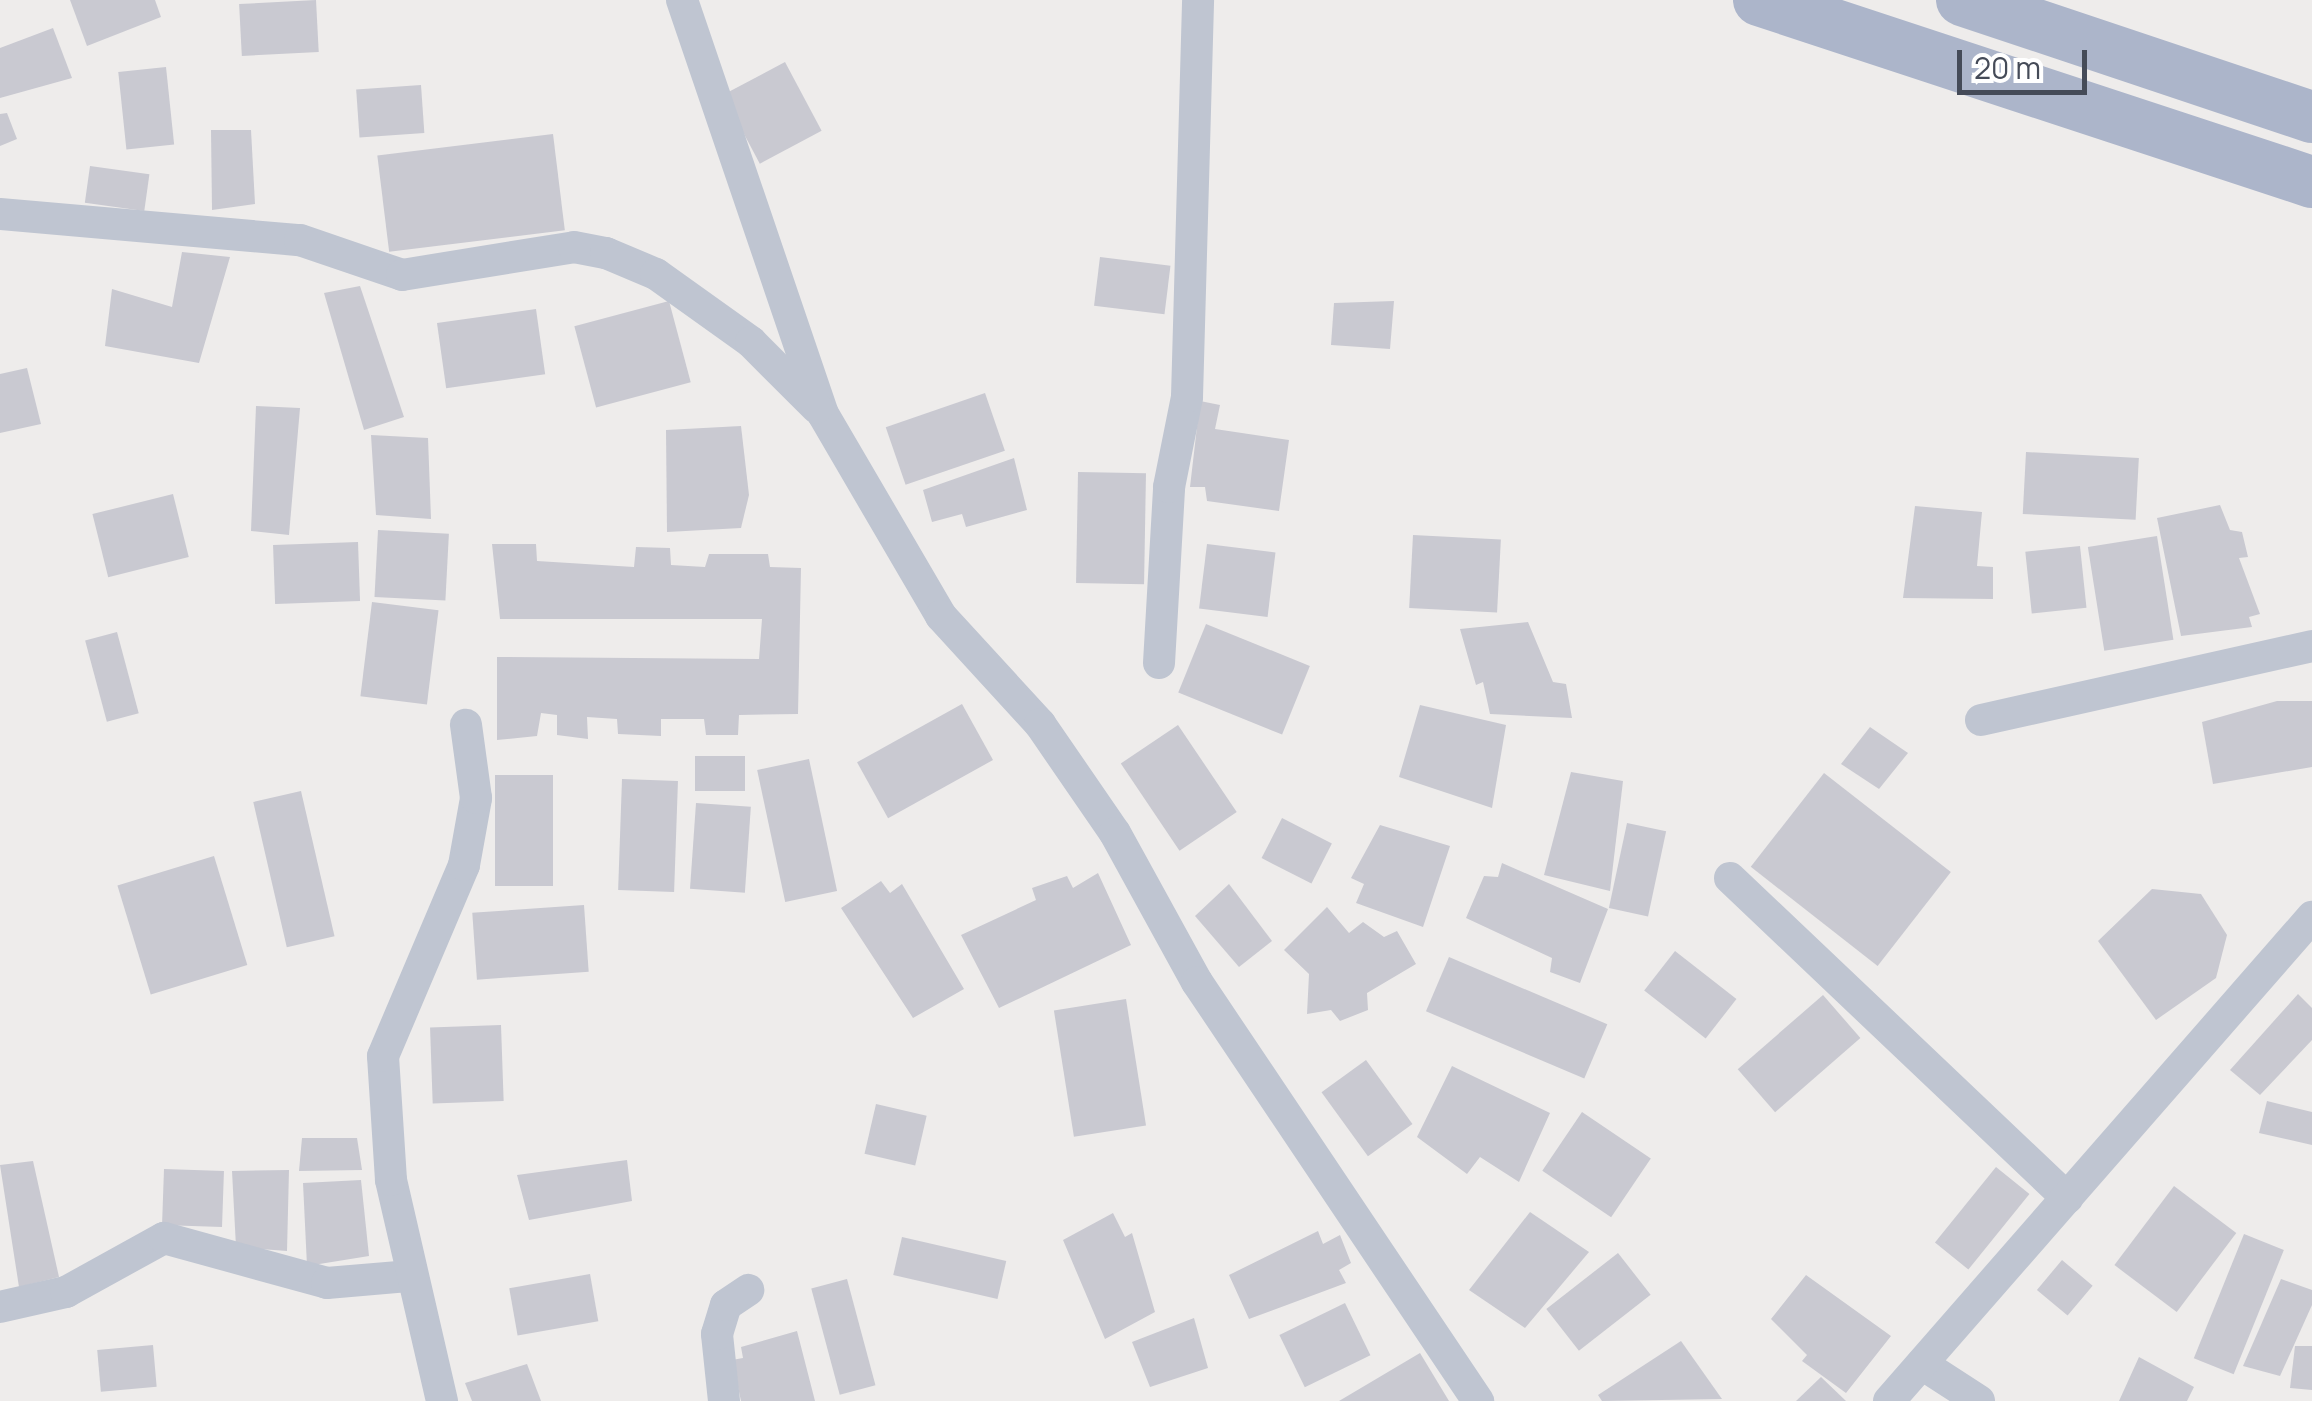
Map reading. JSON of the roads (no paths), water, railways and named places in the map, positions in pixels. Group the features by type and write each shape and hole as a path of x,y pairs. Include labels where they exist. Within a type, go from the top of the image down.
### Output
{"main road":[{"path":"1759,0 2312,182"},
{"path":"1962,0 2312,117"}],"street":[{"path":"682,0 823,414 941,616 1040,724 1115,833 1198,982 1478,1401"},
{"path":"1159,663 1168,487 1187,397 1198,0"},
{"path":"0,214 300,240 402,275 574,247 606,253 656,274 751,342 823,414"},
{"path":"1981,720 2312,646"},
{"path":"442,1401 408,1276 383,1056 464,865 476,798 466,725"},
{"path":"1730,878 2067,1198"},
{"path":"1889,1401 2312,917"},
{"path":"0,1307 66,1292 164,1238 327,1282 408,1276"},
{"path":"724,1401 717,1334 726,1305 748,1290"},
{"path":"1922,1364 1978,1401"}]}
